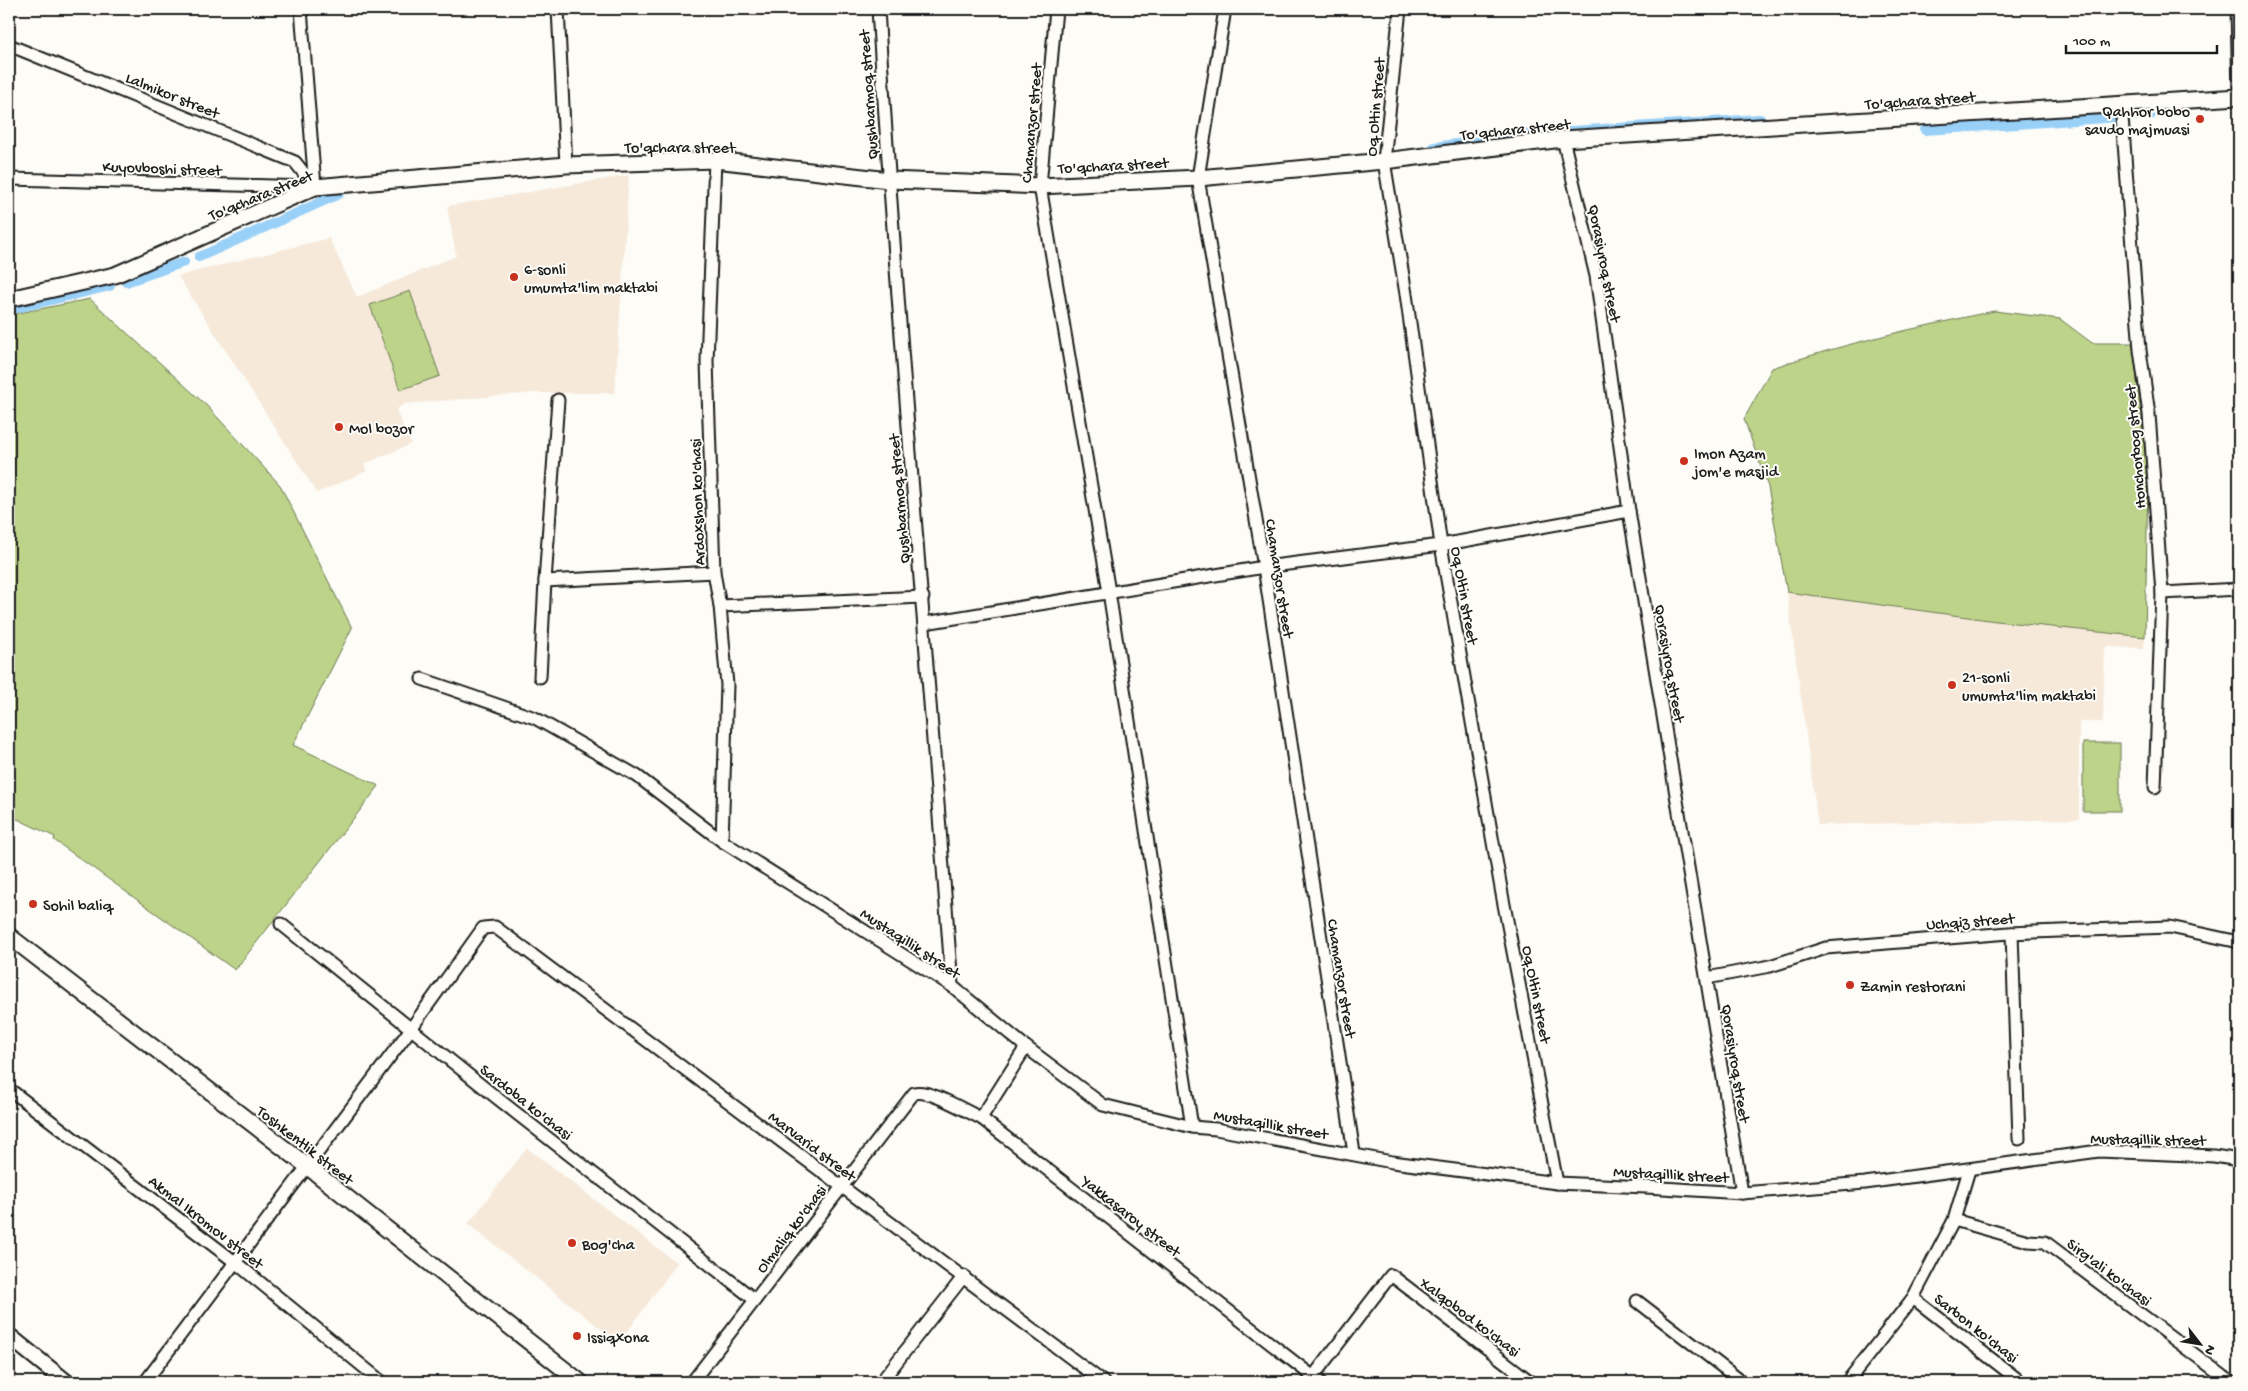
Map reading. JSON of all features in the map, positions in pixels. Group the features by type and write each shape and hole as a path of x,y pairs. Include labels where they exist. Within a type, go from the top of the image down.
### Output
{"street":[{"path":"301,9 314,187"},
{"path":"558,9 566,165"},
{"name":"Qushbarmoq street","path":"878,9 889,180 952,986"},
{"name":"Chamanzor street","path":"1056,9 1040,186 1109,592 1192,1127"},
{"name":"Chamanzor street","path":"1225,9 1198,178 1264,567 1354,1154"},
{"name":"Oq Oltin street","path":"1400,9 1384,161 1406,294 1441,545 1502,894 1557,1183"},
{"path":"2237,9 2239,97"},
{"name":"Lalmikor street","path":"9,45 295,162 314,187"},
{"name":"To'qchara street","path":"9,299 115,275 314,187 566,165 715,160 889,180 1040,186 1198,178 1384,161 1563,139 2239,97"},
{"name":"Honchorbog street","path":"2121,104 2140,350 2149,414 2162,593 2154,787"},
{"name":"Qorasiyroq street","path":"1563,139 1596,276 1629,511 1742,1194"},
{"name":"Ardoxshon ko'chasi","path":"715,160 707,361 714,572 720,606 727,685 722,841"},
{"name":"Kuyovboshi street","path":"9,179 314,187"},
{"path":"540,677 558,400"},
{"path":"925,622 1264,567 1441,545 1629,511"},
{"path":"545,581 714,572"},
{"path":"2162,593 2239,589"},
{"path":"720,606 923,597"},
{"name":"Mustaqillik street","path":"422,678 535,718 637,776 722,841 952,986 1026,1047 1103,1105 1192,1127 1216,1129 1392,1162 1557,1183 1742,1194 1865,1183 2099,1151 2214,1156 2239,1160"},
{"name":"Sardoba ko'chasi","path":"282,924 410,1030 755,1300"},
{"name":"Marvarid street","path":"410,1030 483,928 495,926 1103,1382"},
{"name":"Uchqiz street","path":"1707,978 1770,966 1826,948 2012,933 2170,927 2239,942"},
{"path":"2012,933 2019,1139"},
{"name":"Toshkentlik street","path":"9,936 307,1166 580,1382"},
{"path":"145,1382 410,1030"},
{"path":"981,1118 1026,1047"},
{"name":"Akmal Ikromov street","path":"9,1088 235,1262 382,1382"},
{"name":"Yakkasaroy street","path":"914,1093 919,1091 930,1094 981,1118 1314,1380"},
{"name":"Olmaliq ko'chasi","path":"692,1382 914,1093"},
{"path":"1846,1382 1913,1298 1954,1220 1969,1170"},
{"name":"Sirg'ali ko'chasi","path":"1954,1220 2028,1241 2045,1242 2231,1382"},
{"name":"Xalqobod ko'chasi","path":"1314,1380 1391,1275 1531,1382"},
{"path":"887,1380 964,1276"},
{"name":"Sarbon ko'chasi","path":"1913,1298 2022,1382"},
{"path":"1637,1301 1742,1382"},
{"path":"9,1336 66,1382"}],"shaded area":[{"path":"629,175 615,393 534,393 404,404 396,410 411,444 364,464 367,471 317,493 178,276 329,238 357,297 456,256 447,206"},
{"name":"21-sonli umumta'lim maktabi","path":"1787,592 1996,621 2145,637 2144,648 2105,647 2103,722 2079,722 2079,819 1818,825"},
{"name":"Bog'cha","path":"527,1148 677,1263 619,1343 468,1224"}],"green space":[{"path":"410,291 440,376 400,390 370,305"},
{"path":"90,299 206,405 280,485 352,628 293,745 379,786 235,970 54,840 55,837 9,815 9,315"},
{"path":"1994,311 2060,319 2092,343 2133,343 2148,480 2145,637 1996,621 1787,592 1768,487 1744,419 1772,368 1855,343"},
{"path":"2083,743 2120,743 2120,811 2083,811"}],"waterway":[{"path":"1925,130 2151,115"},
{"path":"1434,147 1540,133 1760,119"},
{"path":"199,257 339,194"},
{"path":"126,282 184,262"},
{"path":"9,310 110,286"}],"place":[{"name":"Qahhor bobo savdo majmuasi","path":"2200,119"},
{"name":"6-sonli umumta'lim maktabi","path":"514,277"},
{"name":"Mol bozor","path":"339,427"},
{"name":"Imon Azam jom'e masjid","path":"1684,461"},
{"name":"21-sonli umumta'lim maktabi","path":"1952,685"},
{"name":"Sohil baliq","path":"33,904"},
{"name":"Zamin restorani","path":"1850,985"},
{"name":"Bog'cha","path":"572,1243"},
{"name":"Issiqxona","path":"577,1336"}]}
